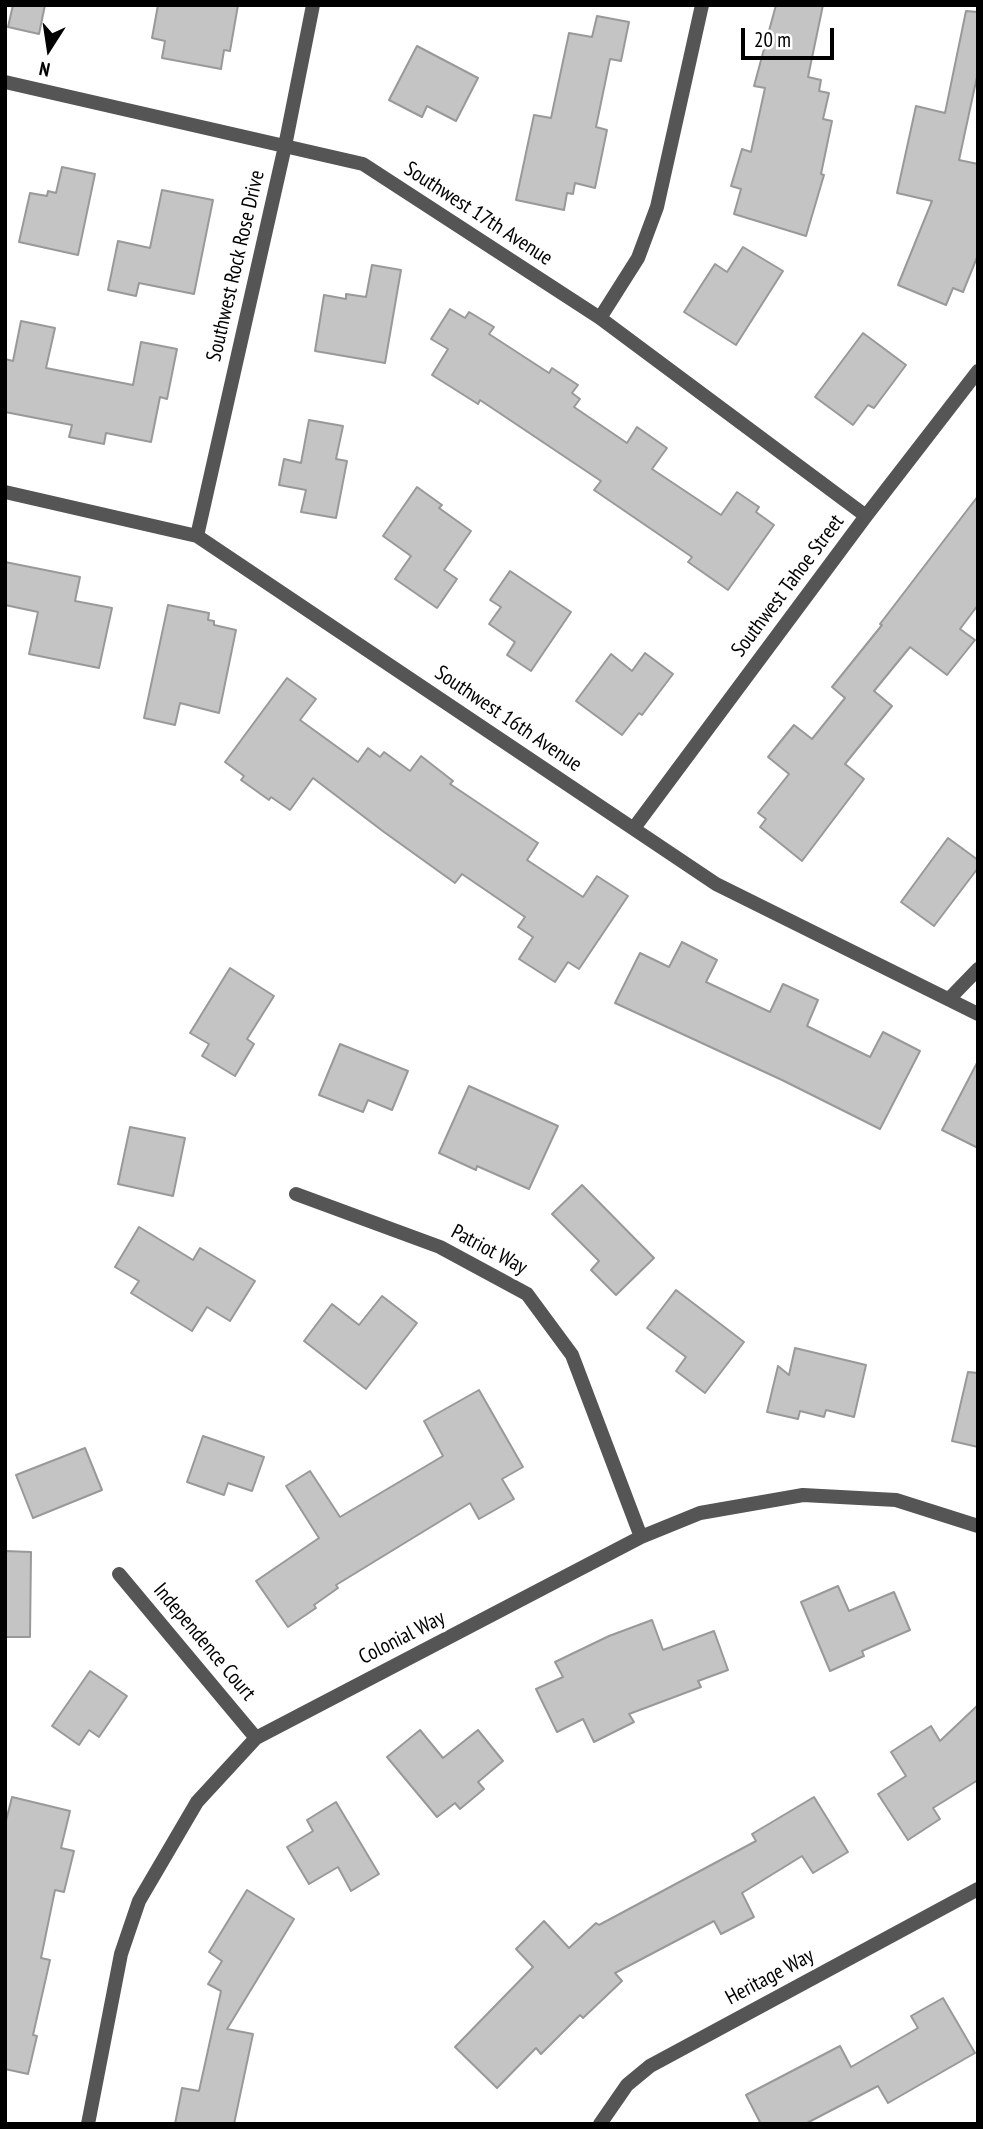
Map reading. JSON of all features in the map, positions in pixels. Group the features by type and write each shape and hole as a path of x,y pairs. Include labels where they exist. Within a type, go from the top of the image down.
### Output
{"street":[{"name":"Southwest Rock Rose Drive","path":"197,536 285,146 313,5"},
{"path":"600,318 638,258 657,207 702,5"},
{"name":"Southwest 17th Avenue","path":"5,82 363,164 600,318 866,516"},
{"name":"Southwest Tahoe Street","path":"634,828 866,516 978,372"},
{"name":"Southwest 16th Avenue","path":"5,492 197,536 716,884 978,1014"},
{"path":"949,999 978,969"},
{"name":"Patriot Way","path":"296,1194 440,1247 527,1294 572,1355 641,1537"},
{"name":"Colonial Way","path":"88,2124 121,1954 139,1901 197,1802 257,1738 641,1537 699,1513 803,1495 896,1500 978,1526"},
{"name":"Independence Court","path":"119,1573 257,1738"},
{"name":"Heritage Way","path":"600,2124 627,2085 650,2066 978,1889"}],"building":[{"path":"13,5 45,5 39,34 8,27"},
{"path":"158,5 238,5 230,51 224,50 221,69 162,58 165,41 152,38"},
{"path":"776,5 823,5 808,77 821,80 819,91 829,93 823,119 832,121 821,174 824,175 806,236 734,214 741,189 731,186 742,149 751,152 765,88 754,86"},
{"path":"966,11 978,12 978,72 959,160 978,164 978,255 963,292 953,288 946,305 898,285 932,201 897,193 916,106 945,113"},
{"path":"597,16 629,22 621,61 610,59 596,127 607,130 595,188 575,183 573,194 567,193 564,210 516,200 534,115 551,118 569,33 592,37"},
{"path":"417,46 478,78 456,121 427,106 422,117 389,100"},
{"path":"62,167 95,174 78,255 19,242 30,193 47,196 48,191 56,193"},
{"path":"162,190 213,200 194,294 139,283 136,296 108,290 118,241 150,248"},
{"path":"743,247 783,271 736,345 684,312 715,264 727,272"},
{"path":"372,265 401,270 385,363 315,351 324,295 346,299 346,294 366,297"},
{"path":"450,309 465,318 469,312 494,327 489,334 549,373 552,368 578,385 572,393 580,399 574,407 627,443 637,427 667,448 652,469 721,515 737,492 759,507 756,512 774,525 728,590 688,562 692,557 594,490 601,481 480,400 478,404 432,375 448,349 431,339"},
{"path":"21,321 55,328 46,368 133,385 141,342 177,349 167,399 160,397 151,442 106,433 104,444 69,437 72,425 5,412 5,359 13,361"},
{"path":"863,333 906,365 874,408 868,405 853,425 815,397"},
{"path":"309,420 343,426 336,459 347,461 336,518 301,512 306,490 279,485 284,459 301,463"},
{"path":"417,487 442,505 439,508 471,531 444,570 457,579 437,608 395,579 411,556 383,536"},
{"path":"978,496 978,605 960,629 975,640 947,675 910,647 874,691 892,706 845,764 864,779 802,861 760,827 766,819 758,813 789,774 768,757 794,725 812,739 845,698 832,687"},
{"path":"5,562 80,577 75,601 112,608 99,668 29,654 38,612 5,605"},
{"path":"510,571 571,612 531,671 507,655 515,642 489,624 501,607 490,600"},
{"path":"168,605 209,613 208,620 214,621 214,625 236,630 219,713 180,703 175,725 144,718"},
{"path":"645,653 673,674 642,715 639,713 622,735 576,701 611,654 632,671"},
{"path":"287,678 316,699 300,720 358,762 368,748 380,757 384,752 410,771 421,756 453,781 450,784 538,843 527,860 583,897 597,876 628,896 579,969 568,962 555,982 519,959 533,937 518,927 525,917 462,874 455,883 313,778 290,810 271,797 269,800 241,780 244,776 225,762"},
{"path":"948,838 978,860 978,868 934,926 901,902"},
{"path":"682,942 717,960 706,982 770,1012 783,984 818,1000 807,1026 870,1057 883,1032 920,1051 880,1129 782,1080 615,1003 640,953 669,967"},
{"path":"230,968 274,996 247,1039 254,1044 235,1076 202,1056 209,1044 190,1033"},
{"path":"340,1044 408,1071 392,1110 368,1100 363,1112 319,1095"},
{"path":"978,1061 978,1148 942,1130"},
{"path":"469,1086 558,1126 529,1189 439,1153"},
{"path":"130,1127 185,1138 173,1196 118,1184"},
{"path":"582,1185 654,1258 616,1295 591,1270 599,1261 552,1214"},
{"path":"139,1227 193,1260 200,1248 255,1281 230,1321 207,1307 192,1331 131,1293 139,1281 115,1267"},
{"path":"676,1290 744,1342 705,1393 676,1371 686,1357 647,1328"},
{"path":"382,1296 417,1323 366,1389 304,1341 332,1304 359,1325"},
{"path":"795,1348 866,1365 854,1417 826,1410 824,1417 800,1411 798,1419 767,1412 778,1366 789,1375"},
{"path":"968,1372 978,1373 978,1447 952,1441"},
{"path":"479,1390 523,1467 502,1479 514,1499 479,1519 470,1503 336,1585 338,1588 314,1605 316,1608 288,1627 256,1581 319,1538 286,1486 310,1471 340,1517 443,1456 424,1421"},
{"path":"203,1436 264,1457 252,1491 228,1483 224,1495 187,1482"},
{"path":"85,1448 102,1490 33,1518 16,1475"},
{"path":"5,1551 31,1552 30,1637 5,1637"},
{"path":"838,1586 849,1611 894,1592 910,1630 862,1651 864,1656 830,1671 801,1602"},
{"path":"652,1620 663,1650 714,1631 728,1670 698,1681 701,1687 629,1714 634,1722 594,1742 583,1719 557,1732 536,1689 563,1677 555,1662 609,1636"},
{"path":"90,1671 127,1696 99,1737 89,1730 79,1745 52,1726"},
{"path":"978,1705 978,1780 933,1808 940,1819 908,1840 878,1794 906,1776 891,1752 931,1726 940,1741"},
{"path":"420,1730 443,1758 478,1730 503,1761 478,1782 484,1789 460,1809 455,1803 437,1817 387,1757"},
{"path":"12,1797 70,1811 61,1848 74,1851 64,1892 55,1890 41,1958 50,1960 33,2035 37,2036 28,2074 5,2069 5,1825"},
{"path":"814,1797 848,1852 813,1873 802,1856 742,1893 754,1917 721,1934 714,1921 615,1973 622,1981 583,2018 580,2015 541,2054 536,2048 497,2088 455,2047 533,1967 516,1949 544,1921 569,1948 596,1923 599,1925 756,1841 752,1834"},
{"path":"336,1802 379,1874 351,1891 338,1867 309,1884 287,1847 313,1831 307,1820"},
{"path":"247,1890 294,1919 227,2029 253,2034 234,2124 175,2124 182,2088 199,2091 221,1991 208,1984 222,1961 209,1952"},
{"path":"943,1998 975,2053 888,2103 878,2086 805,2124 761,2124 746,2095 840,2046 851,2067 918,2028 911,2016"}]}
